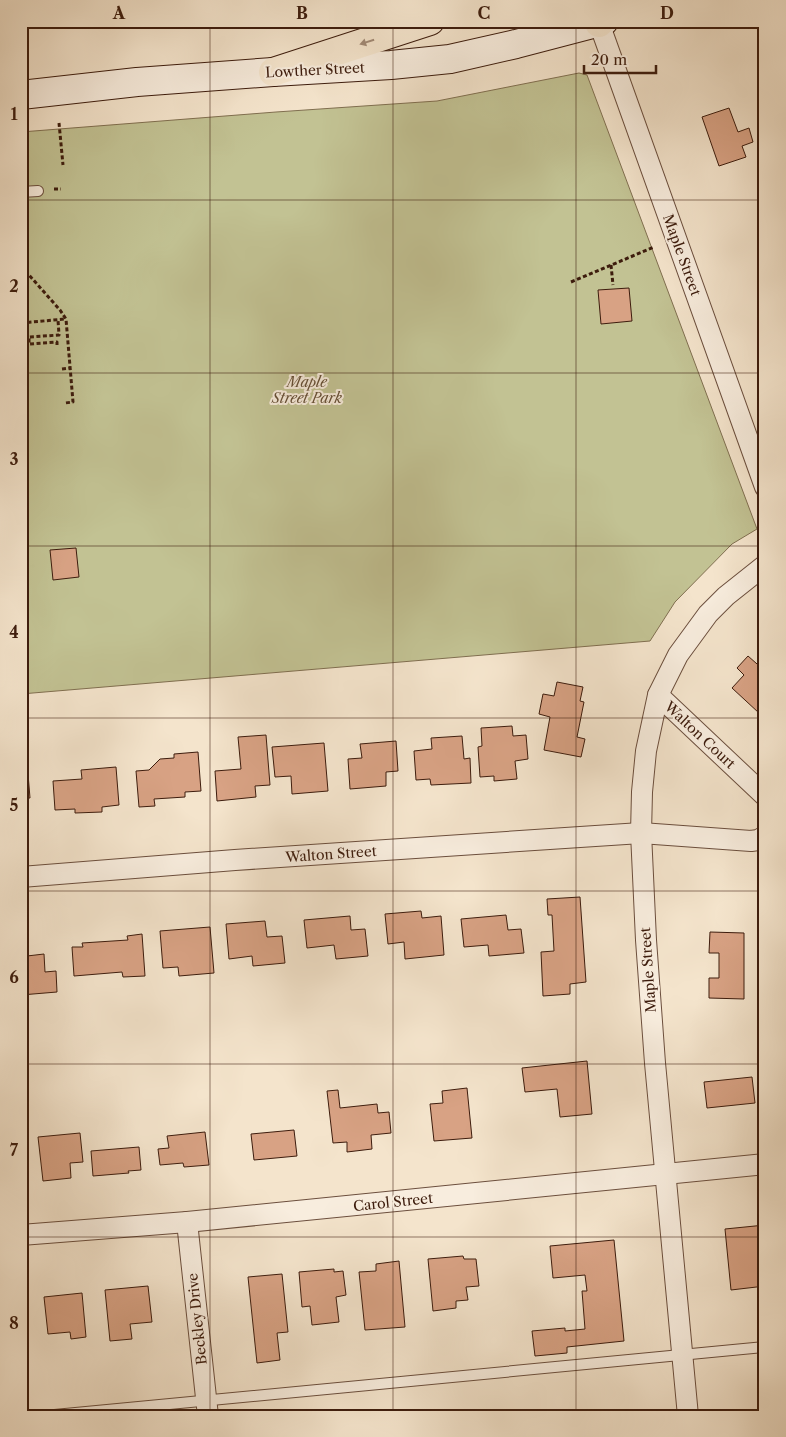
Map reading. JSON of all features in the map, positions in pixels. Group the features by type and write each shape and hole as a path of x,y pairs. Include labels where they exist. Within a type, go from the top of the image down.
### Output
{"highway":[{"path":"273,72 430,21"}],"main road":[{"name":"Lowther Street","path":"21,95 137,82 391,66 450,59 600,22"}],"street":[{"name":"Maple Street","path":"600,22 765,487"},
{"name":"Maple Street","path":"688,1416 646,940 641,833 642,792 646,751 658,695 678,655 708,614 726,596 765,565"},
{"name":"Walton Court","path":"658,695 765,796"},
{"path":"641,833 750,841 758,840 765,836"},
{"name":"Walton Street","path":"21,877 235,860 641,833"},
{"name":"Carol Street","path":"21,1235 187,1222 765,1164"},
{"name":"Beckley Drive","path":"187,1222 207,1408"}],"lane":[{"path":"21,192 38,190"},
{"path":"44,1416 207,1408 765,1347"}],"path":[{"path":"59,123 63,165"},
{"path":"571,282 654,247"},
{"path":"611,265 613,285"},
{"path":"21,266 66,319 73,402 65,402"},
{"path":"21,323 66,319"},
{"path":"57,345 57,342 29,344 28,337 59,335 58,320"},
{"path":"62,369 70,368"}],"green space":[{"name":"Maple Street Park","path":"579,73 587,75 757,529 732,544 675,602 650,641 21,694 21,132 437,101"}],"building":[{"path":"729,108 738,132 749,128 753,142 742,146 746,157 719,166 702,117"},
{"path":"629,288 632,321 601,324 598,290"},
{"path":"76,548 79,577 53,580 50,550"},
{"path":"748,656 765,671 765,707 759,713 732,688 744,675 737,668"},
{"path":"557,682 583,687 580,701 584,702 577,737 585,739 581,757 544,750 550,717 539,714 543,694 554,696"},
{"path":"512,726 513,736 526,735 528,759 515,761 517,779 494,781 494,776 480,777 478,747 482,746 481,728"},
{"path":"266,735 270,785 255,786 256,797 217,801 215,771 241,769 238,737"},
{"path":"462,736 464,759 470,758 471,783 431,785 430,779 416,780 414,751 432,749 431,738"},
{"path":"396,741 398,771 386,772 386,786 350,789 348,759 362,758 360,744"},
{"path":"324,743 328,791 292,794 291,776 275,777 272,747"},
{"path":"198,752 201,791 185,792 185,797 154,799 155,806 139,807 136,771 149,770 160,759 174,758 174,754"},
{"path":"116,767 119,805 102,807 102,812 75,813 75,809 55,810 53,781 82,779 81,770"},
{"path":"21,774 28,774 30,798 21,798"},
{"path":"580,897 586,982 570,984 570,994 543,996 541,952 554,951 552,915 548,915 547,899"},
{"path":"421,911 422,918 441,916 444,955 405,959 404,942 388,944 385,914"},
{"path":"506,915 508,930 521,929 524,953 489,956 488,945 464,947 461,919"},
{"path":"350,916 351,930 365,929 368,956 336,959 334,945 307,948 304,920"},
{"path":"265,921 267,937 282,936 285,963 253,966 252,956 229,959 226,924"},
{"path":"210,927 214,973 179,976 178,967 163,968 160,931"},
{"path":"710,932 744,933 744,999 709,998 709,978 719,978 719,953 709,953"},
{"path":"142,934 145,976 123,977 122,972 74,976 72,947 83,947 82,943 128,940 127,936"},
{"path":"21,945 26,945 27,956 44,954 45,972 56,971 57,992 21,995"},
{"path":"587,1061 592,1114 560,1117 557,1089 525,1092 522,1068"},
{"path":"752,1077 755,1103 707,1108 704,1082"},
{"path":"467,1088 472,1138 434,1141 430,1104 443,1103 442,1091"},
{"path":"338,1090 340,1108 377,1104 378,1113 389,1112 391,1133 371,1135 372,1149 347,1152 347,1142 333,1143 327,1091"},
{"path":"294,1130 297,1156 254,1160 251,1134"},
{"path":"205,1132 209,1165 184,1167 183,1163 160,1165 158,1149 169,1148 167,1136"},
{"path":"80,1133 83,1162 70,1163 71,1178 43,1181 38,1137"},
{"path":"139,1147 141,1170 93,1176 91,1151"},
{"path":"765,1225 765,1243 763,1243 765,1286 731,1290 725,1229"},
{"path":"614,1240 624,1341 567,1347 567,1353 535,1356 532,1331 565,1328 565,1331 585,1329 582,1291 587,1291 585,1275 553,1278 550,1246"},
{"path":"463,1256 464,1259 476,1259 479,1286 466,1287 468,1300 456,1301 456,1308 433,1311 428,1259"},
{"path":"399,1261 405,1327 365,1330 359,1272 376,1271 376,1264"},
{"path":"334,1269 334,1272 343,1271 346,1295 336,1297 339,1322 312,1325 310,1306 302,1307 299,1272"},
{"path":"282,1274 288,1332 277,1333 280,1360 257,1363 248,1277"},
{"path":"148,1286 152,1322 130,1324 132,1339 110,1341 105,1290"},
{"path":"82,1293 86,1337 71,1339 70,1332 48,1334 44,1297"}]}
